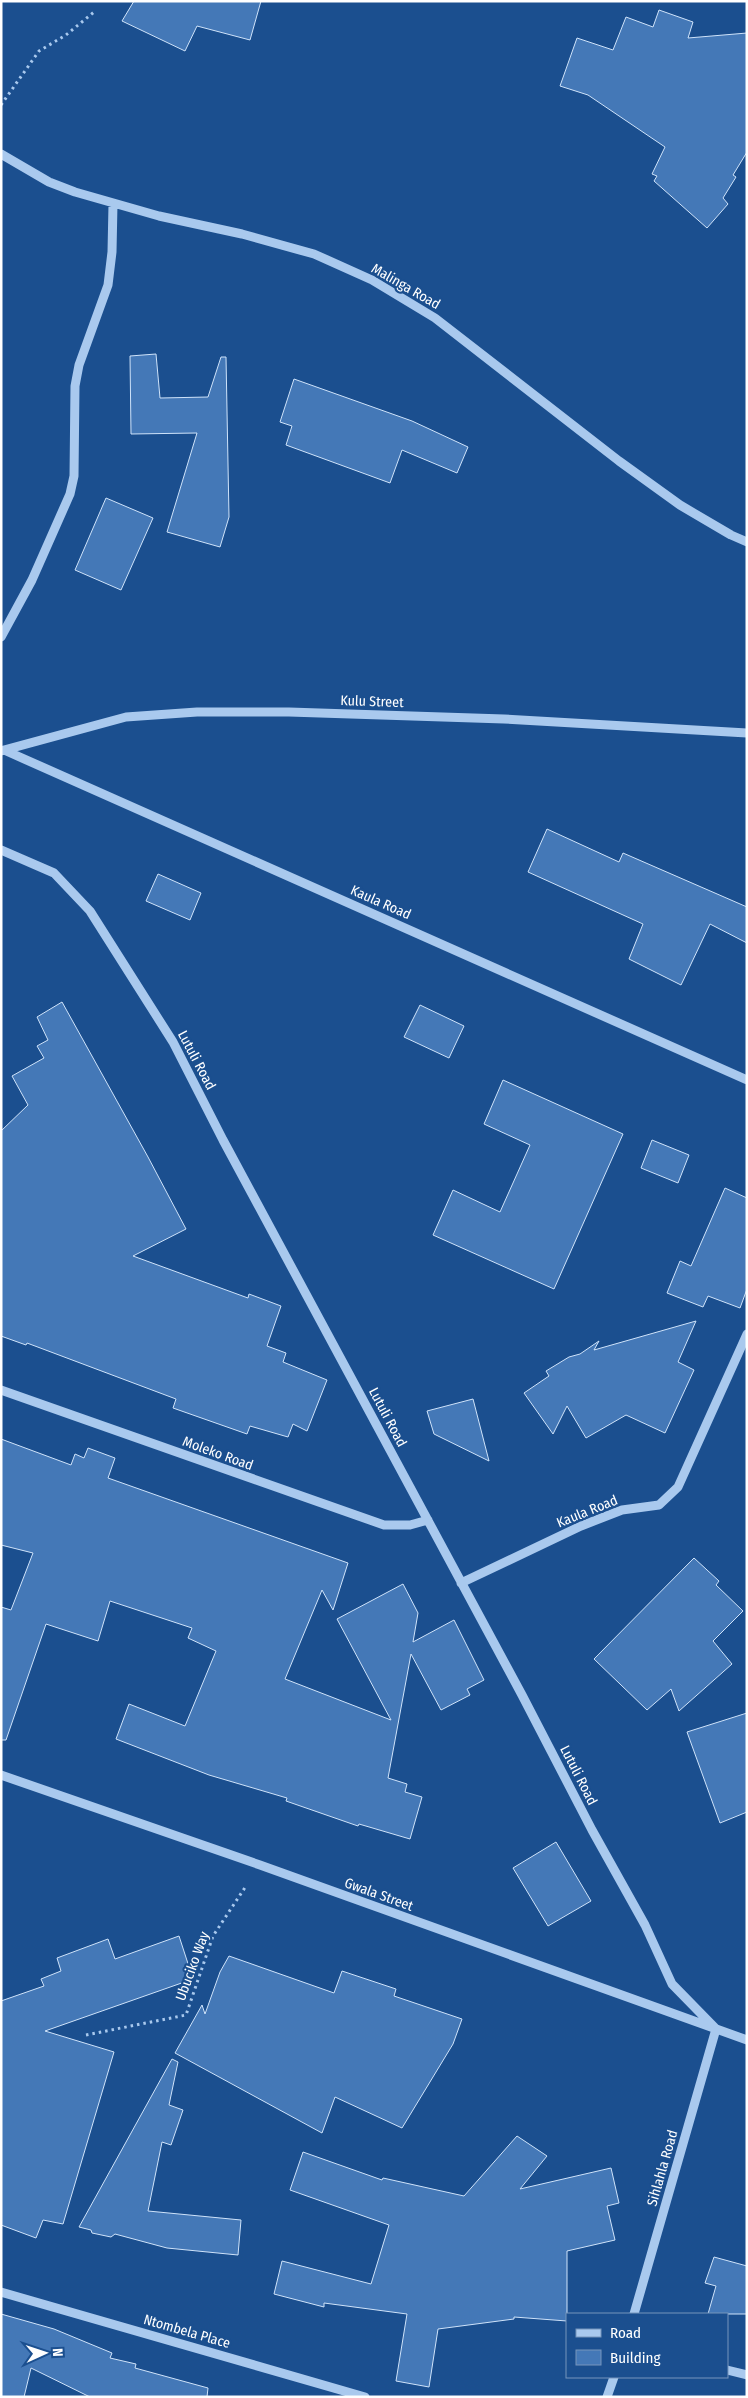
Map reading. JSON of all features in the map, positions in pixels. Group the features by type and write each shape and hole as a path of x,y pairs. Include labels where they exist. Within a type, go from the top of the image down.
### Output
{"street":[{"name":"Malinga Road","path":"1,154 49,182 113,204 242,234 314,254 372,280 435,318 619,461 680,505 731,535 747,542"},
{"path":"1,638 32,580 70,494 74,476 75,386 80,365 108,285 112,252 113,204"},
{"name":"Kulu Street","path":"2,750 126,717 197,712 289,712 494,719 747,733"},
{"name":"Kaula Road","path":"2,750 747,1080"},
{"name":"Lutuli Road","path":"1,850 54,873 90,911 173,1042 223,1140 522,1695 592,1830 645,1924 672,1984 716,2029"},
{"name":"Kaula Road","path":"461,1583 581,1526 622,1510 659,1505 671,1495 678,1487 747,1334"},
{"name":"Moleko Road","path":"1,1390 384,1525 410,1525 428,1520"},
{"name":"Gwala Street","path":"1,1775 260,1865 747,2040"},
{"name":"Sihlahla Road","path":"634,2313 716,2029"},
{"name":"Ntombela Place","path":"1,2292 365,2397"},
{"path":"728,2370 747,2376"},
{"path":"607,2397 614,2378"}],"path":[{"path":"1,105 39,51 66,35 94,12"},
{"name":"Ubuciko Way","path":"86,2035 186,2015 213,1936 260,1865"}],"building":[{"path":"134,1 261,1 250,40 197,26 185,51 122,21"},
{"path":"659,10 693,22 688,38 747,33 747,152 733,175 736,177 723,198 728,204 707,228 654,181 657,176 652,174 665,147 588,95 560,86 577,38 613,50 626,17 653,27"},
{"path":"156,354 160,398 208,397 221,357 226,357 229,517 220,547 167,532 197,433 131,434 130,356"},
{"path":"294,379 412,421 468,447 457,473 402,450 390,483 286,445 292,426 280,422"},
{"path":"106,498 153,518 121,590 75,570"},
{"path":"547,829 619,862 623,853 747,907 747,943 710,924 681,985 629,959 643,924 528,872"},
{"path":"158,874 201,893 190,920 146,901"},
{"path":"62,1002 186,1229 133,1256 248,1298 249,1294 281,1306 267,1346 286,1353 283,1362 327,1380 307,1431 293,1424 288,1437 250,1426 247,1434 173,1408 176,1399 27,1343 26,1345 1,1336 1,1131 28,1105 12,1076 44,1058 37,1046 48,1040 37,1017"},
{"path":"420,1005 464,1026 449,1058 404,1037"},
{"path":"503,1080 623,1134 554,1289 433,1235 453,1190 500,1212 530,1145 484,1124"},
{"path":"652,1140 689,1155 678,1183 641,1168"},
{"path":"725,1188 747,1198 747,1289 740,1308 708,1296 703,1307 667,1293 680,1261 691,1266"},
{"path":"696,1321 678,1362 694,1370 665,1433 626,1415 586,1438 567,1406 553,1434 524,1393 549,1376 546,1371 569,1357 580,1354 599,1341 594,1350"},
{"path":"473,1399 489,1461 434,1434 427,1411"},
{"path":"1,1439 71,1465 75,1454 84,1458 88,1448 115,1458 108,1478 348,1563 333,1610 322,1590 285,1679 391,1720 337,1619 403,1584 418,1613 413,1642 454,1620 484,1680 467,1689 470,1695 441,1710 411,1654 388,1778 407,1784 405,1792 422,1797 410,1839 359,1824 358,1826 286,1801 287,1798 209,1775 116,1739 129,1704 185,1726 216,1651 188,1638 192,1628 110,1601 98,1641 46,1624 6,1740 1,1740 1,1607 11,1610 33,1553 1,1545"},
{"path":"694,1558 719,1581 716,1585 743,1611 713,1641 732,1664 679,1711 671,1689 647,1710 594,1659"},
{"path":"747,1713 747,1812 720,1823 687,1732"},
{"path":"556,1842 591,1901 548,1926 513,1868"},
{"path":"179,1936 193,1979 45,2031 114,2052 63,2224 43,2220 36,2238 1,2225 1,2001 44,1986 41,1979 61,1971 57,1958 108,1939 115,1959"},
{"path":"229,1956 334,1993 342,1971 396,1989 394,1996 462,2019 453,2044 402,2128 335,2097 322,2133 175,2053 202,2005 205,2014 220,1972"},
{"path":"172,2059 178,2062 169,2105 183,2110 171,2145 162,2142 148,2211 241,2220 238,2255 167,2248 115,2234 111,2237 92,2233 91,2230 79,2227"},
{"path":"517,2136 547,2156 520,2189 611,2168 619,2203 607,2206 615,2240 567,2251 566,2321 514,2317 514,2319 438,2329 429,2387 396,2381 407,2314 324,2303 324,2307 274,2294 282,2261 371,2284 389,2225 290,2190 303,2152 382,2180 383,2178 464,2196"},
{"path":"714,2257 747,2266 747,2314 708,2313 716,2286 705,2283"},
{"path":"1,2314 54,2329 112,2353 110,2358 136,2364 135,2368 208,2388 207,2397 90,2397 31,2368 24,2397 1,2397"}]}
